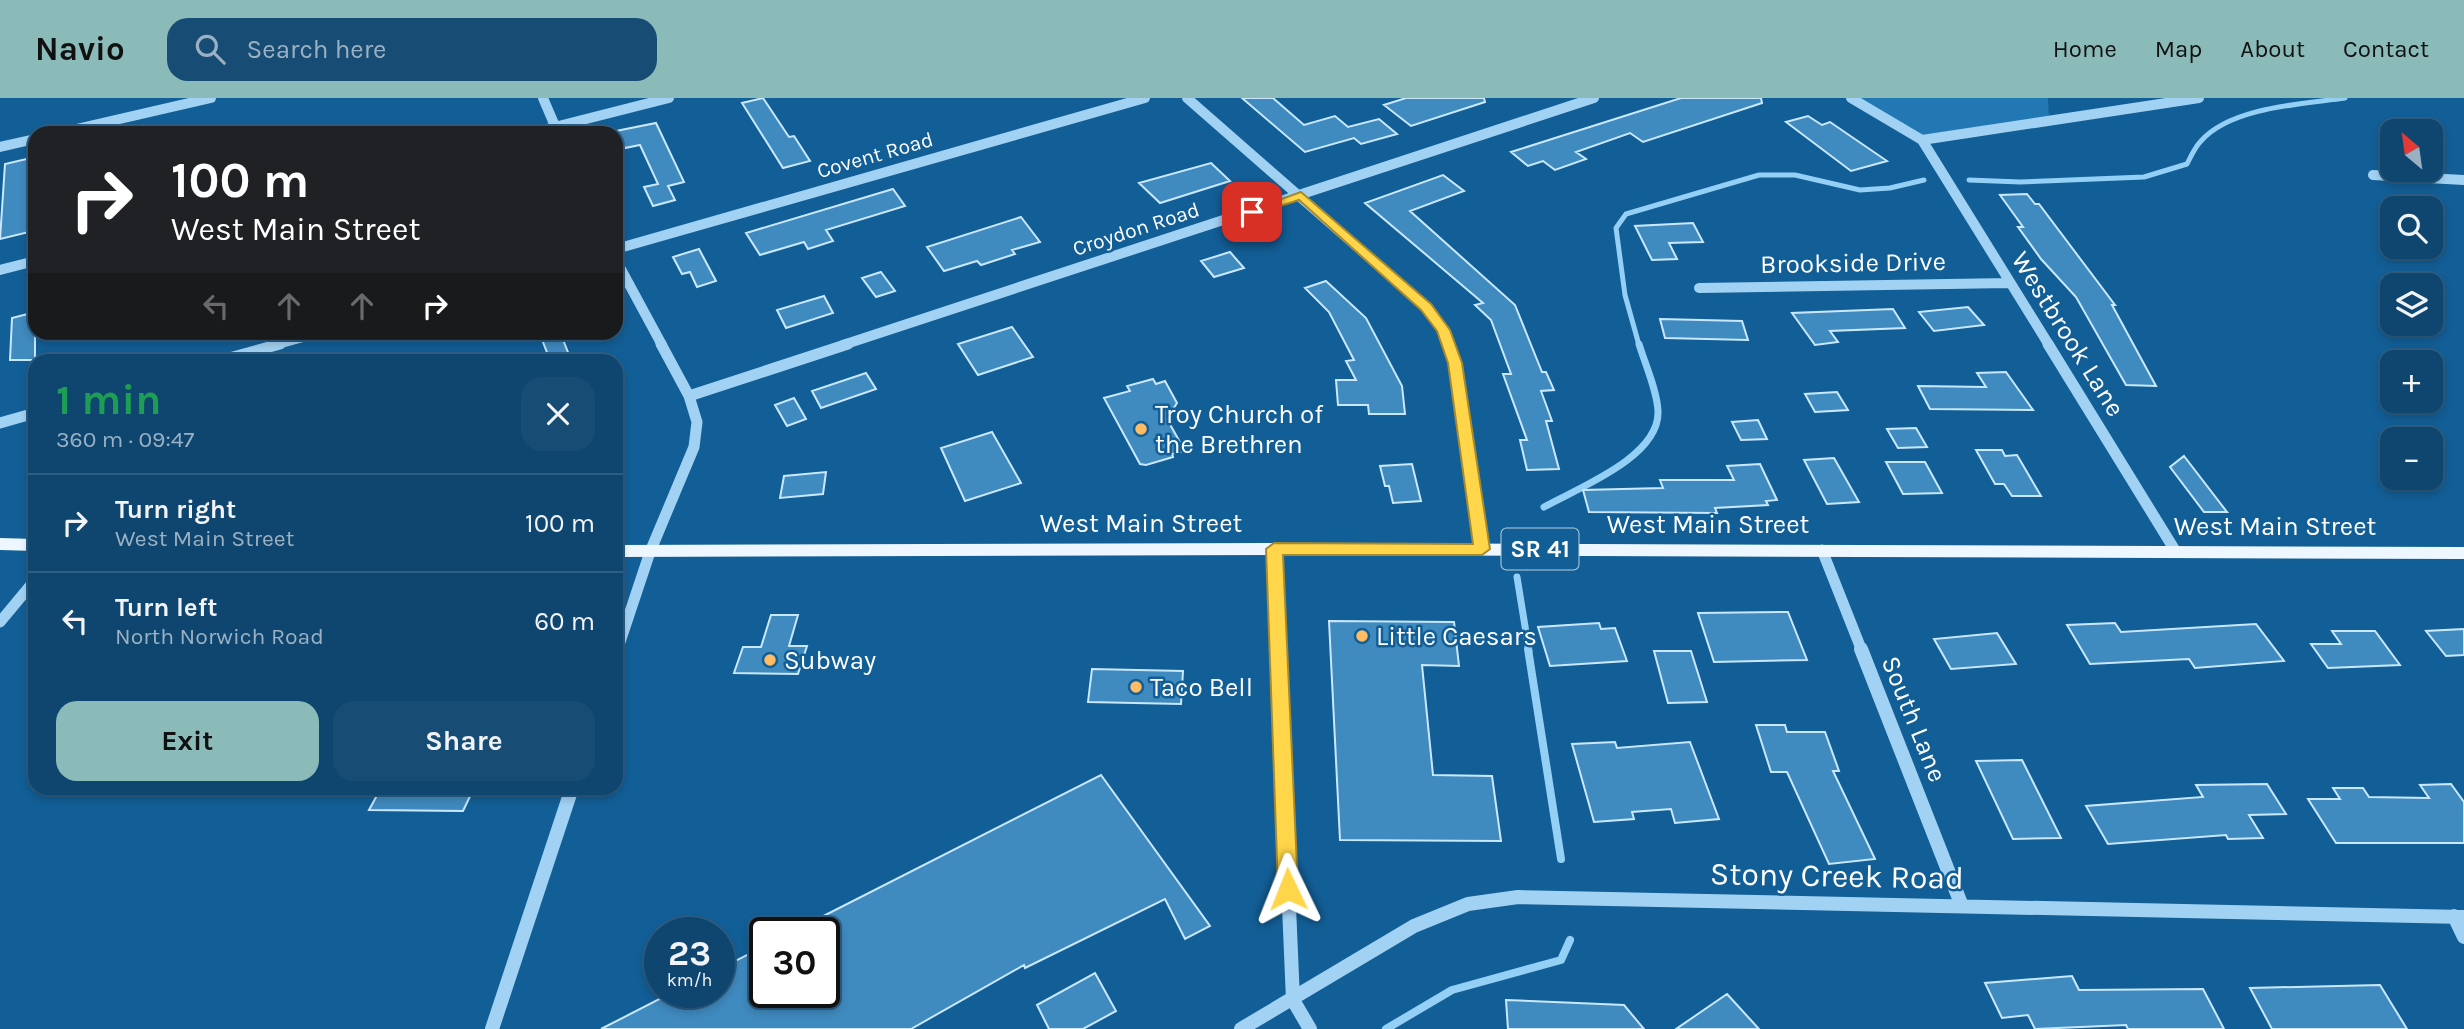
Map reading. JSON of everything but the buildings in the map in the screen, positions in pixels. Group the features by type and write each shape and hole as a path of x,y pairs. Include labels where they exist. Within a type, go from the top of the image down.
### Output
{"main road":[{"path":"0,544 28,545"},
{"name":"West Main Street","path":"623,551 1482,549 2464,552"}],"street":[{"path":"89,126 211,98"},
{"path":"543,98 555,126"},
{"path":"571,126 669,98"},
{"name":"Covent Road","path":"623,247 1145,98"},
{"path":"1187,98 1426,307 1444,330 1455,363 1482,549"},
{"name":"Croydon Road","path":"689,396 1594,98"},
{"path":"1851,98 1922,139 2199,98"},
{"path":"2115,98 2134,108"},
{"name":"Westbrook Lane","path":"1922,139 2176,552"},
{"path":"0,147 28,141"},
{"path":"2373,175 2464,180"},
{"path":"0,270 28,263"},
{"path":"623,273 689,396 697,422 694,447 650,552 623,633"},
{"name":"Brookside Drive","path":"1699,288 2009,283"},
{"path":"243,354 293,340"},
{"path":"0,423 28,415"},
{"path":"1274,549 1293,1000 1310,1029"},
{"name":"South Lane","path":"1822,550 1962,906"},
{"path":"0,622 28,588"},
{"path":"492,1029 570,795"},
{"name":"Stony Creek Road","path":"1241,1029 1413,926 1468,904 1518,897 2459,916"},
{"path":"2459,916 2464,937"}],"shaded area":[{"path":"1851,98 2048,98 2049,120 1922,140"}],"waterway":[{"path":"1969,180 2020,182 2144,177 2187,164 2201,141 2230,121 2268,109 2345,98"},
{"path":"1639,345 1625,295 1616,228 1626,214 1759,175 1795,175 1860,190 1890,188 1924,180"},
{"path":"1544,507 1596,480 1632,457 1646,443 1655,428 1657,403 1639,344"},
{"path":"1517,577 1529,651"},
{"path":"1528,649 1561,859"},
{"path":"1386,1029 1452,990 1561,960 1570,940"}],"place":[{"name":"Troy Church of the Brethren","path":"1141,429"},
{"name":"Little Caesars","path":"1362,636"},
{"name":"Subway","path":"770,660"},
{"name":"Taco Bell","path":"1136,687"}],"route":[{"path":"1252,212 1301,196 1426,307 1444,330 1455,363 1482,549 1274,549 1288,889"}]}
